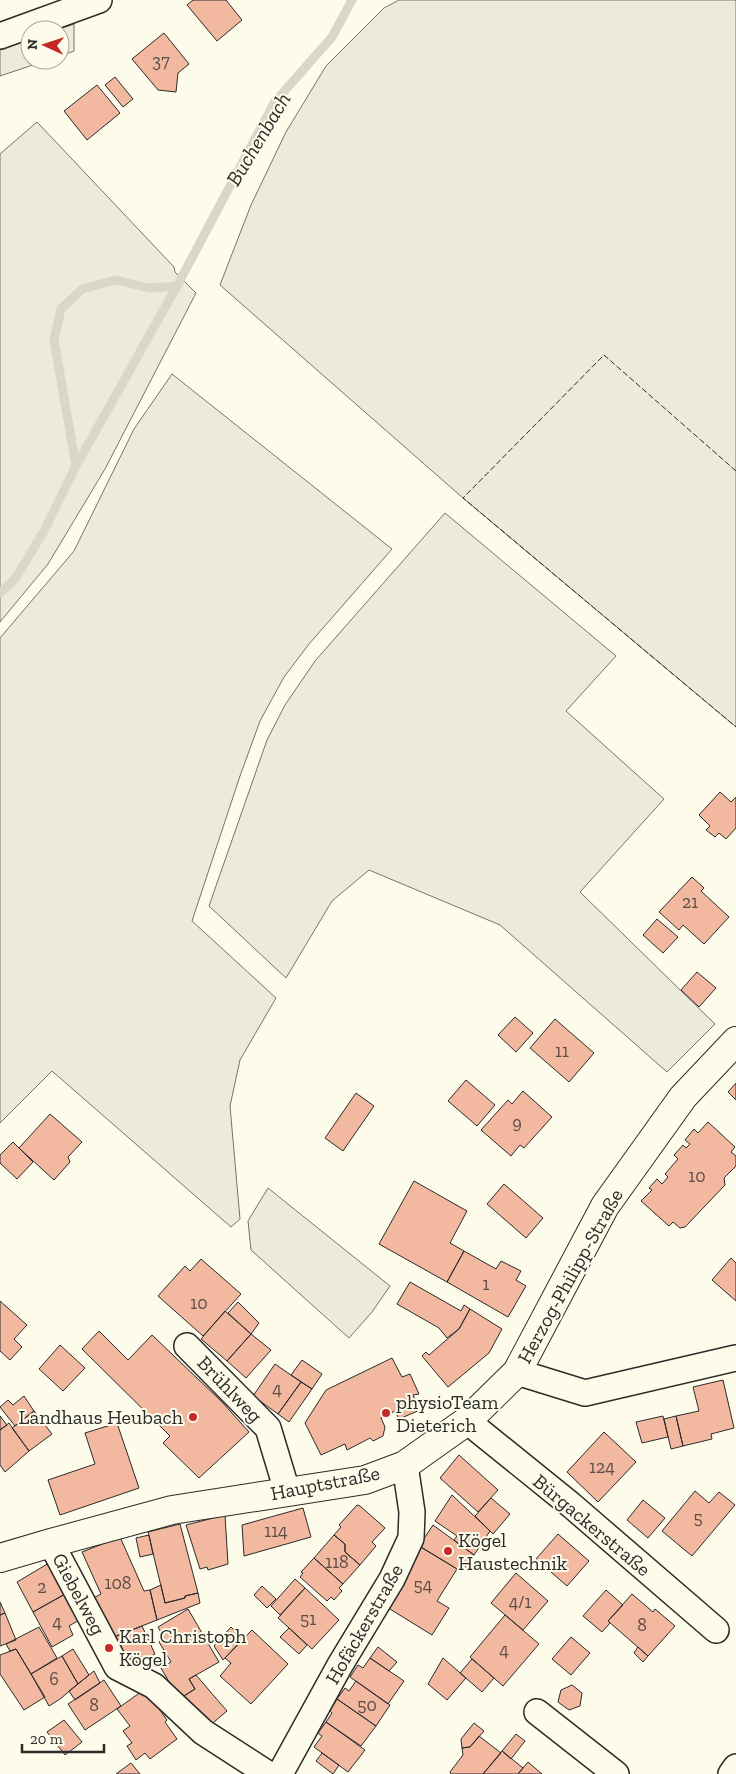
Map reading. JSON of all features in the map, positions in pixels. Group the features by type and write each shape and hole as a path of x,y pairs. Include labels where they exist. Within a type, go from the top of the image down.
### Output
{"street":[{"path":"0,36 99,0"},
{"name":"Herzog-Philipp-Straße","path":"517,1372 605,1206 683,1097 736,1041"},
{"name":"Brühlweg","path":"187,1346 268,1428 287,1491"},
{"path":"517,1372 585,1392 736,1358"},
{"name":"Hauptstraße","path":"0,1558 172,1510 365,1480 405,1465 467,1420 517,1372"},
{"name":"Bürgackerstraße","path":"467,1420 716,1630"},
{"name":"Hofäckerstraße","path":"280,1774 340,1665 392,1579 411,1538 412,1512 405,1465"},
{"name":"Giebelweg","path":"51,1543 116,1667 154,1686 203,1732 268,1774"},
{"path":"538,1712 616,1774"},
{"path":"731,1774 736,1767"}],"shaded area":[{"path":"399,0 736,0 736,727 463,498 220,285 251,205 286,132 326,66 384,8"},
{"path":"74,24 74,51 70,52 70,25"},
{"path":"20,43 20,69 0,76 0,50"},
{"path":"37,122 174,267 175,272 196,293 105,469 48,564 0,622 0,154"},
{"path":"172,374 392,549 309,644 284,677 260,721 192,921 276,998 240,1060 230,1106 240,1219 231,1227 52,1071 0,1123 0,638 74,551 134,429"},
{"path":"445,513 616,656 566,711 664,799 580,892 715,1024 667,1072 500,925 369,870 332,901 286,978 209,906 267,740 285,705 315,661"},
{"path":"268,1188 390,1286 372,1312 349,1338 251,1250 248,1221"}],"building":[{"path":"193,0 226,0 242,20 217,41 187,5"},
{"path":"164,33 189,64 178,73 176,92 158,90 132,59"},
{"path":"115,77 133,99 123,107 105,85"},
{"path":"97,85 120,113 87,140 64,111"},
{"path":"720,792 731,802 736,797 736,828 726,839 719,833 715,837 706,830 710,826 699,815"},
{"path":"692,877 704,888 701,891 729,917 704,944 683,925 679,930 659,912"},
{"path":"657,919 678,937 663,953 643,935"},
{"path":"697,972 716,988 699,1007 681,990"},
{"path":"515,1017 533,1033 516,1052 498,1035"},
{"path":"555,1019 594,1053 569,1082 530,1048"},
{"path":"466,1080 495,1105 477,1126 448,1101"},
{"path":"736,1083 736,1100 728,1092"},
{"path":"523,1091 552,1117 524,1148 520,1145 511,1156 481,1130 508,1100 512,1104"},
{"path":"356,1093 374,1106 343,1151 325,1138"},
{"path":"50,1114 82,1142 68,1157 70,1162 54,1180 19,1148"},
{"path":"708,1122 735,1147 731,1152 736,1156 736,1166 724,1178 725,1185 685,1227 680,1228 673,1222 669,1226 641,1201 652,1190 649,1188 657,1179 662,1184 668,1177 665,1174 678,1159 674,1155 683,1145 686,1148 690,1144 685,1140 694,1129 698,1133"},
{"path":"13,1142 33,1162 17,1179 0,1163 0,1155"},
{"path":"414,1181 467,1211 450,1243 464,1251 447,1282 379,1244"},
{"path":"504,1184 543,1218 526,1238 487,1204"},
{"path":"464,1251 496,1269 501,1261 521,1271 516,1280 526,1286 508,1317 447,1282"},
{"path":"731,1258 736,1263 736,1301 712,1280"},
{"path":"201,1259 241,1294 203,1336 158,1296 185,1266 190,1271"},
{"path":"410,1282 461,1311 464,1305 470,1309 459,1329 447,1338 439,1328 397,1304"},
{"path":"0,1301 27,1325 14,1339 22,1347 10,1360 0,1351"},
{"path":"238,1302 259,1323 251,1334 228,1313"},
{"path":"470,1309 502,1329 489,1353 448,1387 422,1356 426,1352 429,1355 459,1329"},
{"path":"225,1311 251,1334 227,1361 201,1339"},
{"name":"Landhaus Heubach","path":"99,1331 128,1360 152,1335 222,1402 249,1432 199,1478 163,1443 170,1436 82,1349"},
{"path":"251,1334 271,1350 246,1378 227,1361"},
{"path":"60,1345 85,1368 63,1391 39,1369"},
{"path":"392,1358 402,1377 410,1374 419,1394 413,1395 420,1410 399,1419 395,1411 381,1418 385,1427 383,1436 373,1441 370,1438 347,1450 345,1444 321,1455 305,1423 326,1390"},
{"path":"302,1360 322,1374 312,1389 291,1375"},
{"path":"275,1364 301,1382 278,1414 253,1396"},
{"path":"723,1380 734,1428 711,1434 712,1439 683,1446 676,1416 699,1411 693,1387"},
{"path":"301,1382 312,1389 289,1422 278,1414"},
{"path":"24,1396 34,1411 15,1426 0,1407 8,1400 13,1405"},
{"path":"34,1411 52,1434 29,1451 12,1428"},
{"path":"0,1416 7,1425 0,1430"},
{"path":"663,1416 668,1437 642,1443 636,1422"},
{"path":"676,1416 683,1446 671,1449 664,1419"},
{"path":"9,1423 29,1451 5,1472 0,1465 0,1430"},
{"path":"117,1423 139,1488 60,1515 48,1480 95,1464 85,1433"},
{"path":"604,1432 636,1462 598,1502 567,1472"},
{"path":"459,1455 498,1490 478,1512 440,1478"},
{"path":"695,1491 709,1503 719,1492 735,1505 692,1556 662,1531"},
{"path":"452,1495 490,1531 474,1555 454,1540 457,1536 435,1521"},
{"path":"491,1498 510,1514 493,1534 475,1516"},
{"path":"643,1500 665,1518 648,1538 627,1520"},
{"path":"357,1505 385,1528 372,1542 376,1546 360,1565 345,1552 345,1544 334,1535 341,1527 339,1525"},
{"path":"303,1508 311,1537 244,1556 242,1525"},
{"path":"225,1515 228,1564 208,1570 207,1567 200,1569 186,1525"},
{"path":"180,1524 198,1593 165,1603 148,1532"},
{"name":"Kögel Haustechnik","path":"433,1525 474,1555 462,1572 419,1546"},
{"path":"558,1534 589,1561 567,1586 536,1559"},
{"path":"149,1535 153,1554 140,1557 136,1538"},
{"path":"334,1535 345,1544 345,1552 360,1565 343,1584 314,1558"},
{"path":"120,1537 144,1591 150,1590 157,1620 109,1639 88,1601 101,1594 82,1552"},
{"path":"421,1547 457,1569 437,1601 449,1608 432,1635 385,1606"},
{"path":"314,1558 343,1584 339,1588 342,1591 334,1600 331,1597 327,1601 300,1577 303,1573 301,1572"},
{"path":"49,1563 67,1593 33,1612 17,1582"},
{"path":"516,1573 548,1601 523,1630 491,1603"},
{"path":"295,1579 305,1588 280,1615 271,1606"},
{"path":"161,1585 165,1603 198,1593 200,1603 157,1620 150,1590"},
{"path":"262,1586 276,1599 267,1608 254,1595"},
{"path":"305,1588 339,1620 312,1649 278,1618"},
{"path":"606,1590 623,1605 608,1621 610,1623 602,1632 583,1616"},
{"path":"67,1593 81,1619 69,1626 73,1635 52,1647 33,1612"},
{"path":"632,1594 653,1612 655,1609 675,1626 648,1656 608,1621"},
{"path":"0,1602 5,1613 0,1615"},
{"path":"188,1609 219,1662 189,1679 195,1689 179,1699 161,1668 171,1662 159,1642 164,1638 158,1627"},
{"path":"5,1613 16,1640 0,1646 0,1615"},
{"path":"505,1615 539,1644 503,1686 470,1657"},
{"path":"142,1626 155,1654 130,1667 124,1653 117,1656 109,1639"},
{"path":"39,1627 57,1658 31,1674 16,1649 10,1651 6,1644"},
{"path":"231,1627 243,1639 223,1660 214,1646"},
{"path":"289,1628 307,1645 299,1654 280,1637"},
{"path":"252,1630 288,1664 251,1704 220,1676 231,1663 225,1658"},
{"path":"571,1637 590,1653 571,1675 552,1659"},
{"path":"378,1647 397,1662 389,1671 370,1658"},
{"path":"638,1647 648,1656 643,1662 634,1653"},
{"path":"16,1649 45,1697 24,1710 0,1674 0,1655"},
{"path":"73,1649 89,1675 78,1684 62,1656"},
{"path":"62,1656 78,1684 49,1706 31,1674"},
{"path":"370,1658 404,1681 388,1704 350,1677 358,1665 363,1668"},
{"path":"443,1658 466,1678 447,1700 428,1684"},
{"path":"472,1659 494,1678 482,1692 460,1673"},
{"path":"94,1671 100,1683 75,1700 69,1691"},
{"path":"196,1675 227,1711 207,1728 179,1699 195,1689 189,1679"},
{"path":"104,1680 121,1706 85,1730 68,1704"},
{"path":"356,1681 390,1705 376,1726 337,1699 345,1688 349,1691"},
{"path":"572,1685 582,1693 580,1706 569,1710 558,1702 561,1690"},
{"path":"145,1689 167,1720 165,1722 177,1739 150,1759 145,1753 136,1760 127,1746 132,1743 123,1731 130,1726 117,1709"},
{"path":"337,1699 376,1726 361,1746 326,1722 332,1713 330,1711"},
{"path":"64,1720 82,1742 65,1755 47,1732"},
{"path":"326,1722 365,1750 348,1772 314,1747 322,1736 318,1733"},
{"path":"474,1723 484,1731 470,1747 462,1748 461,1739"},
{"path":"516,1734 525,1741 511,1759 502,1751"},
{"path":"479,1736 501,1753 483,1774 451,1774 450,1772 463,1755 462,1748 470,1747"},
{"path":"502,1751 523,1768 518,1774 483,1774"},
{"path":"322,1753 339,1765 333,1774 316,1761"},
{"path":"528,1762 542,1774 518,1774"},
{"path":"131,1763 140,1774 116,1774"}],"waterway":[{"name":"Buchenbach","path":"0,593 15,579 44,531 76,466 177,286 274,103 332,37 352,0"},
{"name":"Buchenbach","path":"76,466 54,340 61,309 82,289 116,280 149,288 177,286"}],"fence":[{"path":"736,471 604,355 463,498 736,727"}],"place":[{"name":"physioTeam Dieterich","path":"386,1413"},
{"name":"Landhaus Heubach","path":"193,1417"},
{"name":"Kögel Haustechnik","path":"448,1551"},
{"name":"Karl Christoph Kögel","path":"109,1648"}]}
